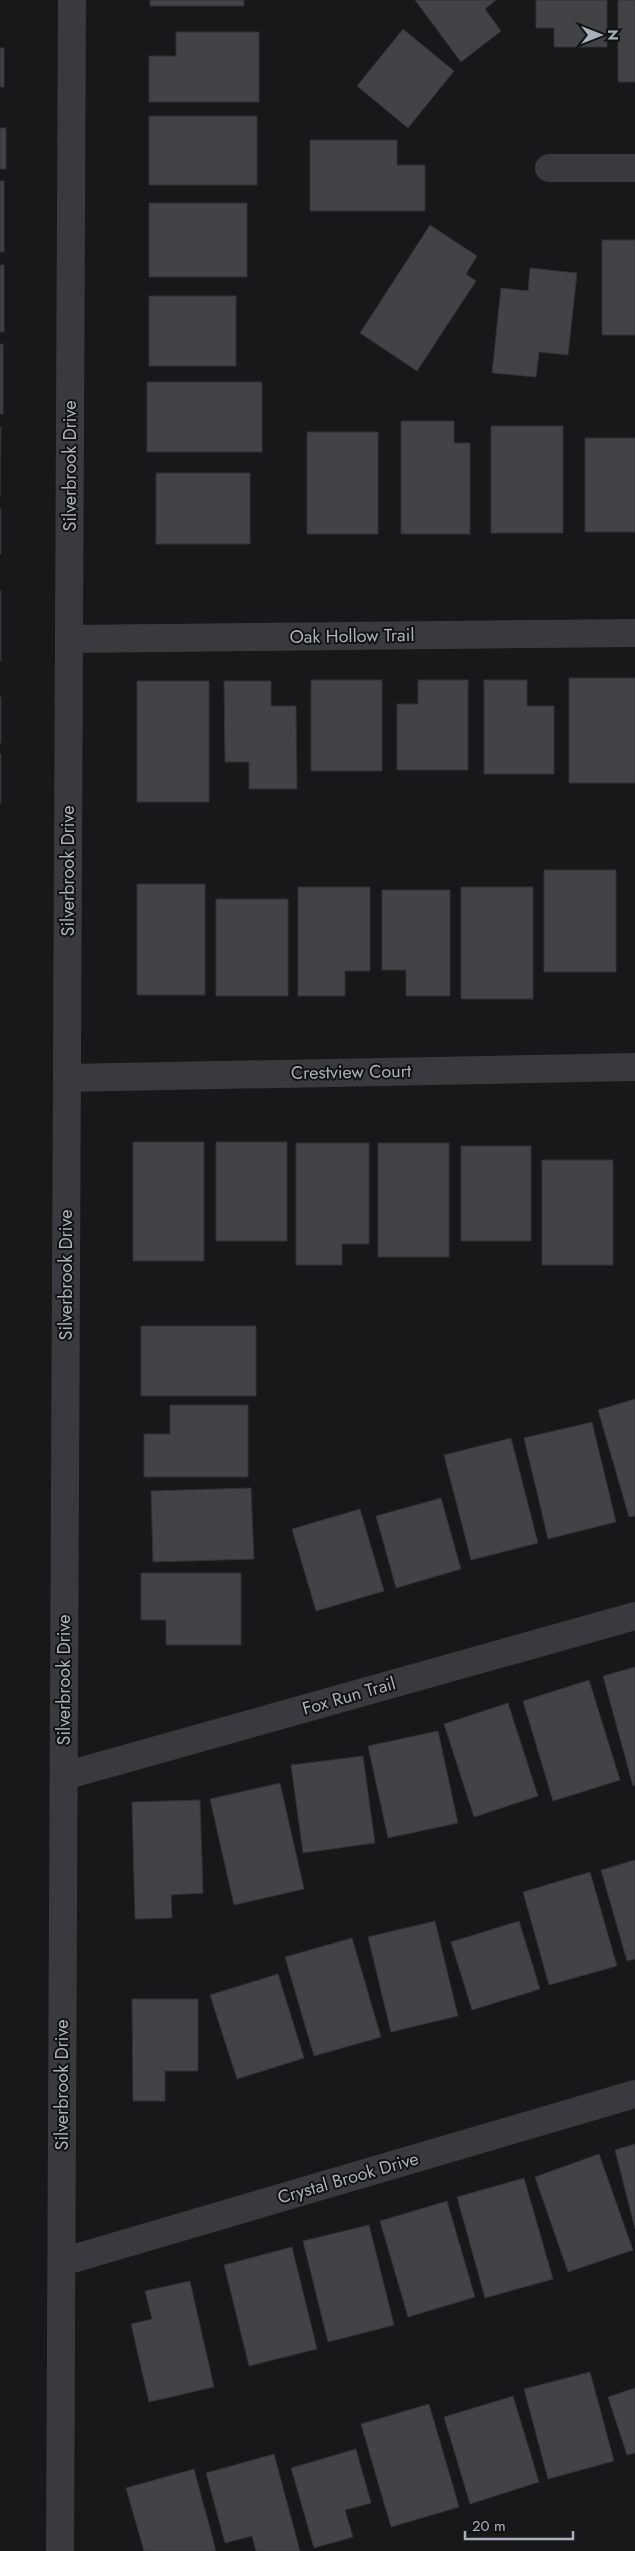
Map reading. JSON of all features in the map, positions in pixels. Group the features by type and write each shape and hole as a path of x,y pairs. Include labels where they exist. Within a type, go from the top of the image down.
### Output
{"street":[{"name":"Silverbrook Drive","path":"60,2551 72,0"},
{"path":"550,168 635,168"},
{"name":"Oak Hollow Trail","path":"69,639 635,632"},
{"name":"Crestview Court","path":"67,1078 635,1068"},
{"name":"Fox Run Trail","path":"64,1776 635,1616"},
{"name":"Crystal Brook Drive","path":"62,2262 635,2094"}],"building":[{"path":"150,0 244,0 244,6 150,6"},
{"path":"415,0 496,0 485,9 501,31 461,62"},
{"path":"536,0 607,0 607,47 554,47 554,28 536,28"},
{"path":"618,0 635,0 635,82 618,82"},
{"path":"403,29 454,71 408,128 357,86"},
{"path":"176,32 259,32 259,102 149,102 149,56 176,56"},
{"path":"0,48 4,48 4,87 0,87"},
{"path":"149,116 257,116 257,185 149,185"},
{"path":"0,128 6,128 6,169 0,169"},
{"path":"310,140 397,140 397,165 425,165 425,211 310,211"},
{"path":"0,181 4,181 4,252 0,252"},
{"path":"149,203 247,203 247,277 149,277"},
{"path":"430,225 477,256 466,274 476,281 417,371 360,333"},
{"path":"602,240 635,240 635,335 602,335"},
{"path":"0,265 4,265 4,332 0,332"},
{"path":"530,268 577,273 568,355 539,352 536,377 492,373 501,288 528,291"},
{"path":"149,296 236,296 236,366 149,366"},
{"path":"0,344 3,344 3,414 0,414"},
{"path":"147,382 262,382 262,452 147,452"},
{"path":"401,421 454,421 454,443 470,443 470,534 401,534"},
{"path":"491,426 563,426 563,533 491,533"},
{"path":"0,427 1,427 0,496"},
{"path":"307,432 378,432 378,534 307,534"},
{"path":"585,438 635,438 635,532 585,532"},
{"path":"156,473 250,473 250,544 156,544"},
{"path":"1,509 1,554 0,554"},
{"path":"1,591 1,661 0,661"},
{"path":"569,678 635,678 635,783 569,783"},
{"path":"311,680 382,680 382,771 311,771"},
{"path":"418,680 468,680 468,770 397,770 397,704 418,704"},
{"path":"484,680 527,680 527,706 554,706 554,774 484,774"},
{"path":"137,681 209,681 209,802 137,802"},
{"path":"224,681 271,681 271,706 296,706 297,789 249,789 249,762 225,762"},
{"path":"1,697 1,743 0,743"},
{"path":"1,754 1,803 0,803"},
{"path":"544,870 616,870 616,972 544,972"},
{"path":"137,884 205,884 205,995 137,995"},
{"path":"298,887 370,887 370,971 345,971 345,996 298,996"},
{"path":"461,887 533,887 533,999 461,999"},
{"path":"382,890 450,890 450,996 406,996 406,970 382,970"},
{"path":"216,899 288,899 288,996 216,996"},
{"path":"133,1142 204,1142 204,1261 133,1261"},
{"path":"216,1142 287,1142 287,1241 216,1241"},
{"path":"296,1143 369,1143 369,1244 342,1244 342,1265 296,1265"},
{"path":"378,1143 449,1143 449,1257 378,1257"},
{"path":"461,1146 531,1146 531,1241 461,1241"},
{"path":"542,1160 613,1160 613,1265 542,1265"},
{"path":"141,1326 256,1326 256,1396 141,1396"},
{"path":"635,1399 635,1516 629,1517 598,1410"},
{"path":"170,1405 248,1405 248,1477 144,1477 144,1434 170,1434"},
{"path":"592,1422 616,1522 548,1539 524,1438"},
{"path":"511,1438 538,1543 471,1560 444,1455"},
{"path":"251,1488 254,1559 153,1562 151,1491"},
{"path":"441,1498 461,1569 396,1588 376,1516"},
{"path":"360,1509 384,1591 316,1611 292,1529"},
{"path":"141,1573 241,1573 241,1645 166,1645 166,1620 141,1620"},
{"path":"635,1667 635,1785 633,1786 603,1676"},
{"path":"589,1680 620,1780 553,1801 523,1701"},
{"path":"508,1703 538,1796 474,1817 444,1724"},
{"path":"438,1731 458,1823 388,1838 368,1746"},
{"path":"363,1756 375,1843 303,1853 291,1765"},
{"path":"280,1783 304,1889 234,1905 210,1799"},
{"path":"200,1800 203,1893 171,1895 172,1918 135,1919 132,1802"},
{"path":"635,1860 635,1959 627,1961 601,1870"},
{"path":"590,1872 617,1966 549,1985 523,1892"},
{"path":"435,1921 458,2016 391,2032 368,1937"},
{"path":"519,1921 540,1989 472,2010 451,1942"},
{"path":"352,1938 381,2037 314,2056 285,1957"},
{"path":"278,1974 304,2058 237,2079 210,1995"},
{"path":"132,1999 198,1999 198,2071 165,2071 165,2101 133,2101"},
{"path":"635,2144 635,2229 615,2150"},
{"path":"599,2154 633,2250 568,2272 535,2177"},
{"path":"524,2178 553,2279 485,2298 457,2197"},
{"path":"447,2201 475,2297 408,2317 380,2221"},
{"path":"369,2225 394,2325 328,2342 303,2241"},
{"path":"292,2247 317,2349 249,2366 224,2265"},
{"path":"190,2281 214,2387 149,2402 131,2324 152,2319 145,2291"},
{"path":"590,2372 614,2461 548,2479 524,2389"},
{"path":"635,2388 635,2453 627,2455 608,2397"},
{"path":"513,2396 539,2482 470,2504 444,2417"},
{"path":"429,2404 459,2507 391,2527 361,2424"},
{"path":"356,2449 371,2503 345,2510 353,2537 314,2548 291,2468"},
{"path":"274,2454 300,2551 256,2551 252,2536 225,2543 206,2473"},
{"path":"194,2469 216,2551 144,2551 126,2488"}]}
